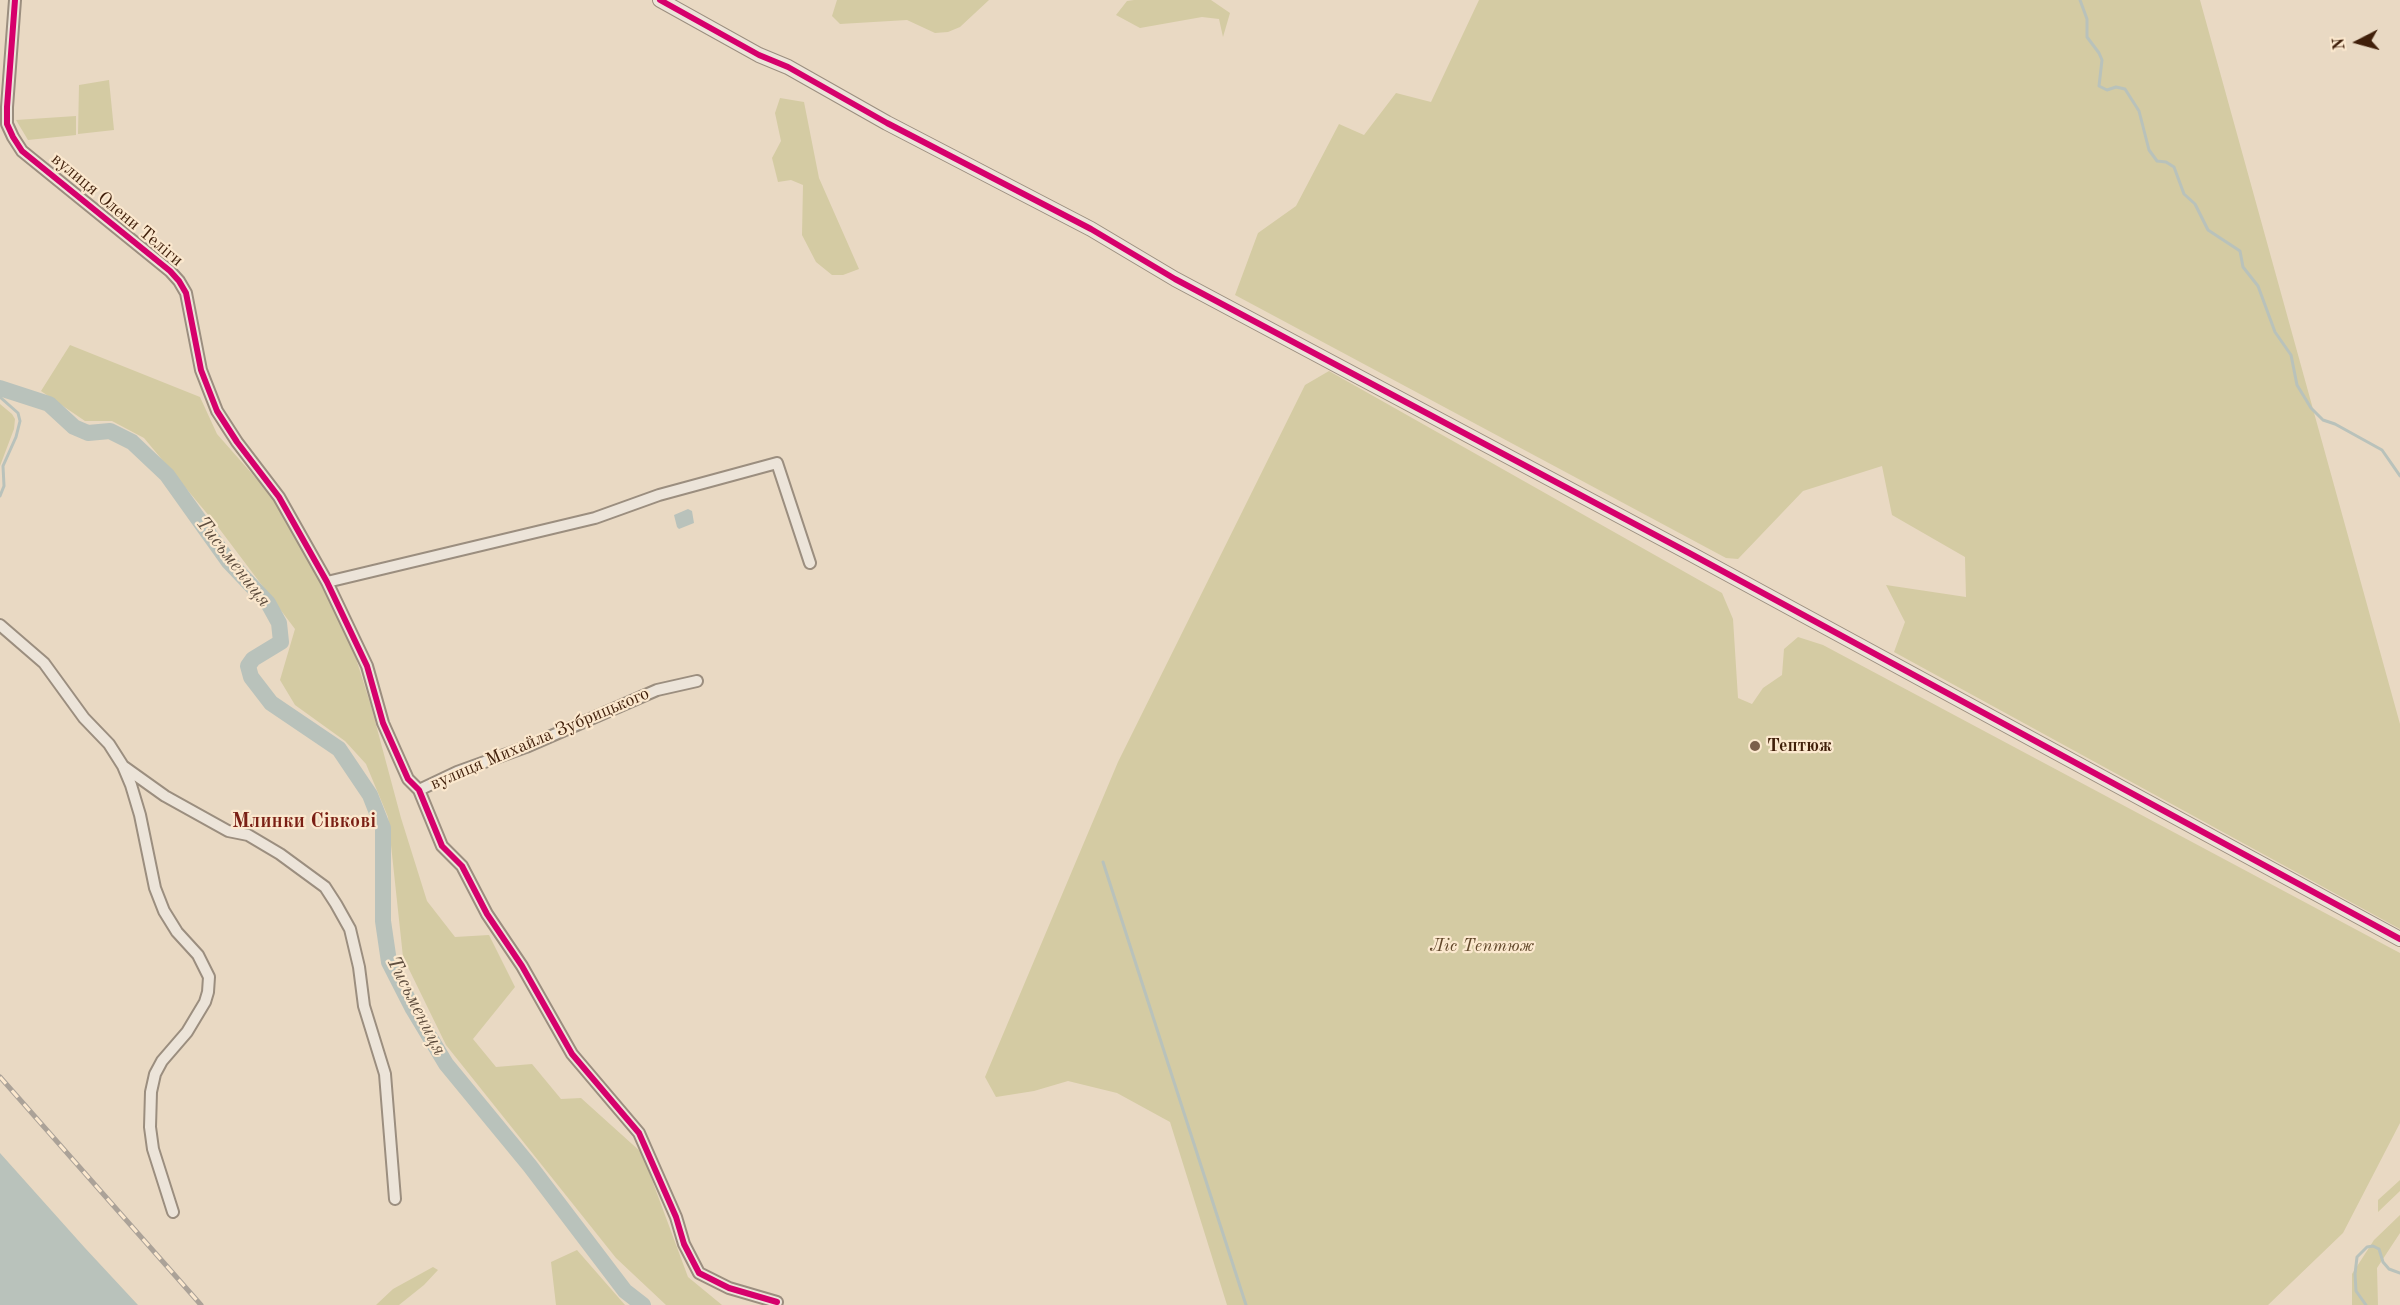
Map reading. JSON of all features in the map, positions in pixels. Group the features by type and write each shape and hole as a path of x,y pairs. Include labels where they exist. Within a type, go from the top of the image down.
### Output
{"street":[{"name":"вулиця Олени Теліги","path":"15,0 7,107 7,124 13,137 22,151 170,271 179,281 186,293 201,370 217,411 237,442 279,497 327,582 367,666 383,723 408,779 419,790"},
{"path":"660,0 759,55 788,68 887,123 1066,216 1175,279 1680,549 2400,939"},
{"path":"327,582 595,518 659,495 777,463 810,563"},
{"path":"0,625 44,663 84,718 109,744 123,766 140,815 149,867 164,911 177,932 198,955 209,977 205,1002 187,1032 159,1067 151,1092 150,1127 153,1149 173,1212"},
{"name":"вулиця Михайла Зубрицького","path":"697,681 657,690 526,747 457,772 419,790 442,846 462,866 487,914 522,966 572,1054 639,1133 676,1217 684,1244 699,1273 729,1288 777,1302"},
{"path":"123,766 176,802 228,831 248,836 280,854 325,888 336,904 352,936 364,1006 385,1074 395,1199"}],"green space":[{"path":"837,0 989,0 960,27 948,32 935,33 907,20 840,24 832,16"},
{"path":"1211,0 1230,13 1223,37 1219,19 1202,17 1140,28 1116,15 1127,1"},
{"path":"1479,0 2200,0 2400,724 2400,929 1894,652 1905,622 1886,585 1966,597 1965,557 1892,515 1882,466 1803,491 1738,559 1726,558 1235,295 1258,233 1296,206 1339,124 1364,135 1396,93 1431,102"},
{"path":"109,80 114,130 78,134 79,85"},
{"path":"780,98 804,102 819,178 859,269 843,275 832,275 816,262 802,235 803,185 791,180 778,182 772,158 781,141 775,113"},
{"path":"76,116 76,135 28,140 16,120"},
{"path":"70,345 200,397 217,434 290,517 354,652 427,901 455,937 489,935 515,987 473,1039 496,1067 532,1064 561,1099 581,1098 642,1153 688,1277 722,1305 666,1305 616,1258 446,1045 403,957 388,817 366,764 345,741 295,705 280,680 295,629 215,523 144,438 112,421 85,421 41,391"},
{"name":"Ліс Тептюж","path":"1329,371 1722,593 1733,619 1738,698 1752,704 1763,688 1782,675 1784,649 1798,637 1823,645 2400,953 2400,1123 2343,1233 2268,1305 1227,1305 1170,1122 1117,1093 1068,1081 1034,1091 996,1097 985,1077 1118,762 1305,385"},
{"path":"0,404 15,419 14,429 0,466"},
{"path":"2400,1180 2400,1191 2378,1212 2378,1200"},
{"path":"2400,1215 2400,1233 2377,1268 2378,1305 2352,1305 2352,1274 2374,1240"},
{"path":"577,1250 625,1305 556,1305 551,1262"},
{"path":"433,1267 438,1270 424,1285 399,1305 376,1305 393,1289"}],"shaded area":[{"path":"688,509 692,511 694,523 679,529 674,515"},
{"path":"0,1153 85,1248 138,1305 0,1305"}],"waterway":[{"path":"2080,0 2087,19 2087,37 2102,60 2099,86 2107,90 2116,87 2125,89 2139,111 2149,150 2157,161 2166,162 2174,167 2184,194 2195,204 2208,230 2240,251 2243,267 2258,286 2275,332 2291,355 2297,385 2311,408 2323,420 2335,424 2382,450 2400,476"},
{"name":"Тисьмениця","path":"0,388 49,404 74,427 88,433 110,431 132,442 167,475 229,562 268,603 279,623 281,642 253,659 248,666 251,677 271,703 339,749 370,795 383,828 383,921 389,962 413,1009 446,1064 530,1166 625,1291 643,1305"},
{"path":"0,397 18,413 20,421 16,437 3,466 4,486 0,496"},
{"path":"1103,862 1246,1305"},
{"path":"2366,1305 2356,1291 2355,1274 2357,1257 2367,1247 2373,1246 2379,1249 2383,1262 2389,1269 2400,1273"}],"railway":[{"path":"0,1077 201,1305"}],"cycle path":[{"path":"15,0 7,107 7,124 13,137 22,151 170,271 179,281 186,293 201,370 217,411 237,442 279,497 327,582 367,666 383,723 408,779 419,790 442,846 462,866 487,914 522,966 572,1054 639,1133 676,1217 684,1244 699,1273 729,1288 777,1302"},
{"path":"660,0 759,55 788,67 887,123 1091,229 1175,279 1691,554 2400,939"}],"place":[{"name":"Тептюж","path":"1755,746"}],"district":[{"name":"Млинки Сівкові","path":"304,822"}]}
